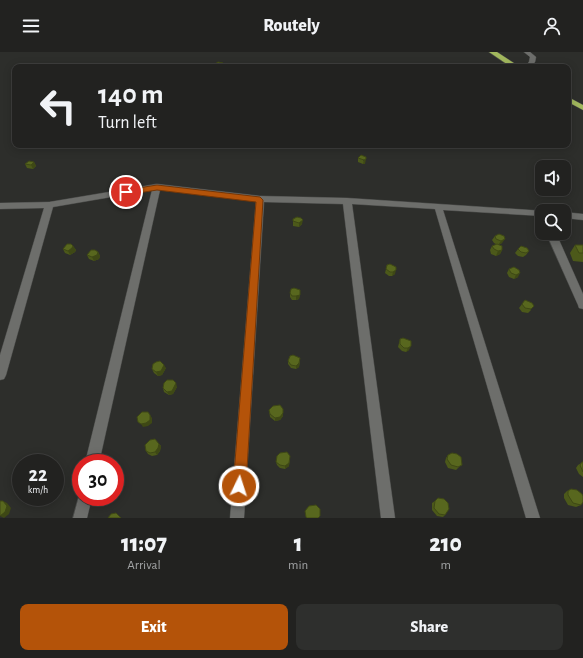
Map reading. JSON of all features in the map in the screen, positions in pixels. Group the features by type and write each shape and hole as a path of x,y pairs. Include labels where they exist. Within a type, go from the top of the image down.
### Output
{"highway":[{"path":"492,52 511,64"},
{"path":"571,101 583,108"}],"street":[{"path":"527,52 532,56 532,62 530,64"},
{"path":"94,454 157,187"},
{"path":"0,206 49,205 157,187 260,200 348,201 535,213"},
{"path":"237,518 260,200"},
{"path":"348,201 388,518"},
{"path":"0,375 49,205"},
{"path":"438,206 534,518"},
{"path":"571,216 583,217"},
{"path":"554,240 583,305"},
{"path":"80,518 82,506"}],"building":[{"path":"361,155 366,157 366,159 364,160 358,158"},
{"path":"29,161 34,162 31,165 25,164"},
{"path":"297,217 303,220 299,223 293,221 293,219"},
{"path":"499,234 504,236 505,239 501,241 496,239 495,236"},
{"path":"67,244 71,244 73,246 68,251 63,249"},
{"path":"497,244 502,246 502,250 498,251 494,249 492,246"},
{"path":"575,245 583,245 583,253 579,253"},
{"path":"521,246 527,248 529,251 526,253 521,252 518,249"},
{"path":"91,250 98,252 97,255 92,257 87,255"},
{"path":"390,264 396,267 396,270 393,272 386,269 387,265"},
{"path":"514,267 519,270 520,273 516,275 511,273 509,269"},
{"path":"294,288 300,290 300,295 292,296 290,293 291,289"},
{"path":"525,300 532,303 534,306 531,309 525,308 522,304"},
{"path":"403,338 411,341 411,346 404,348 400,344 400,339"},
{"path":"293,355 300,358 299,363 296,366 291,365 288,361 290,356"},
{"path":"160,361 164,365 161,371 156,372 152,369 153,364"},
{"path":"167,380 173,380 176,383 172,391 167,392 163,388 164,383"},
{"path":"280,405 283,409 283,413 280,417 275,418 270,414 269,410 273,406"},
{"path":"142,412 148,412 150,415 150,420 141,424 138,422 137,417"},
{"path":"155,439 159,444 155,452 150,453 146,451 145,445 150,440"},
{"path":"287,452 290,456 289,463 285,466 276,462 277,456 280,453"},
{"path":"452,453 461,457 462,465 458,467 451,465 447,459 448,455"},
{"path":"583,462 583,472 580,465"},
{"path":"571,489 577,490 582,494 583,502 581,505 573,503 568,495 568,491"},
{"path":"438,498 444,499 448,503 449,509 445,515 439,514 434,508 435,501"},
{"path":"0,501 3,501 7,506 5,512 0,516"},
{"path":"316,505 320,509 320,516 318,518 307,518 305,511 309,506"},
{"path":"116,513 121,518 108,518 111,514"}],"route":[{"path":"126,192 157,187 260,200 239,486"}]}
